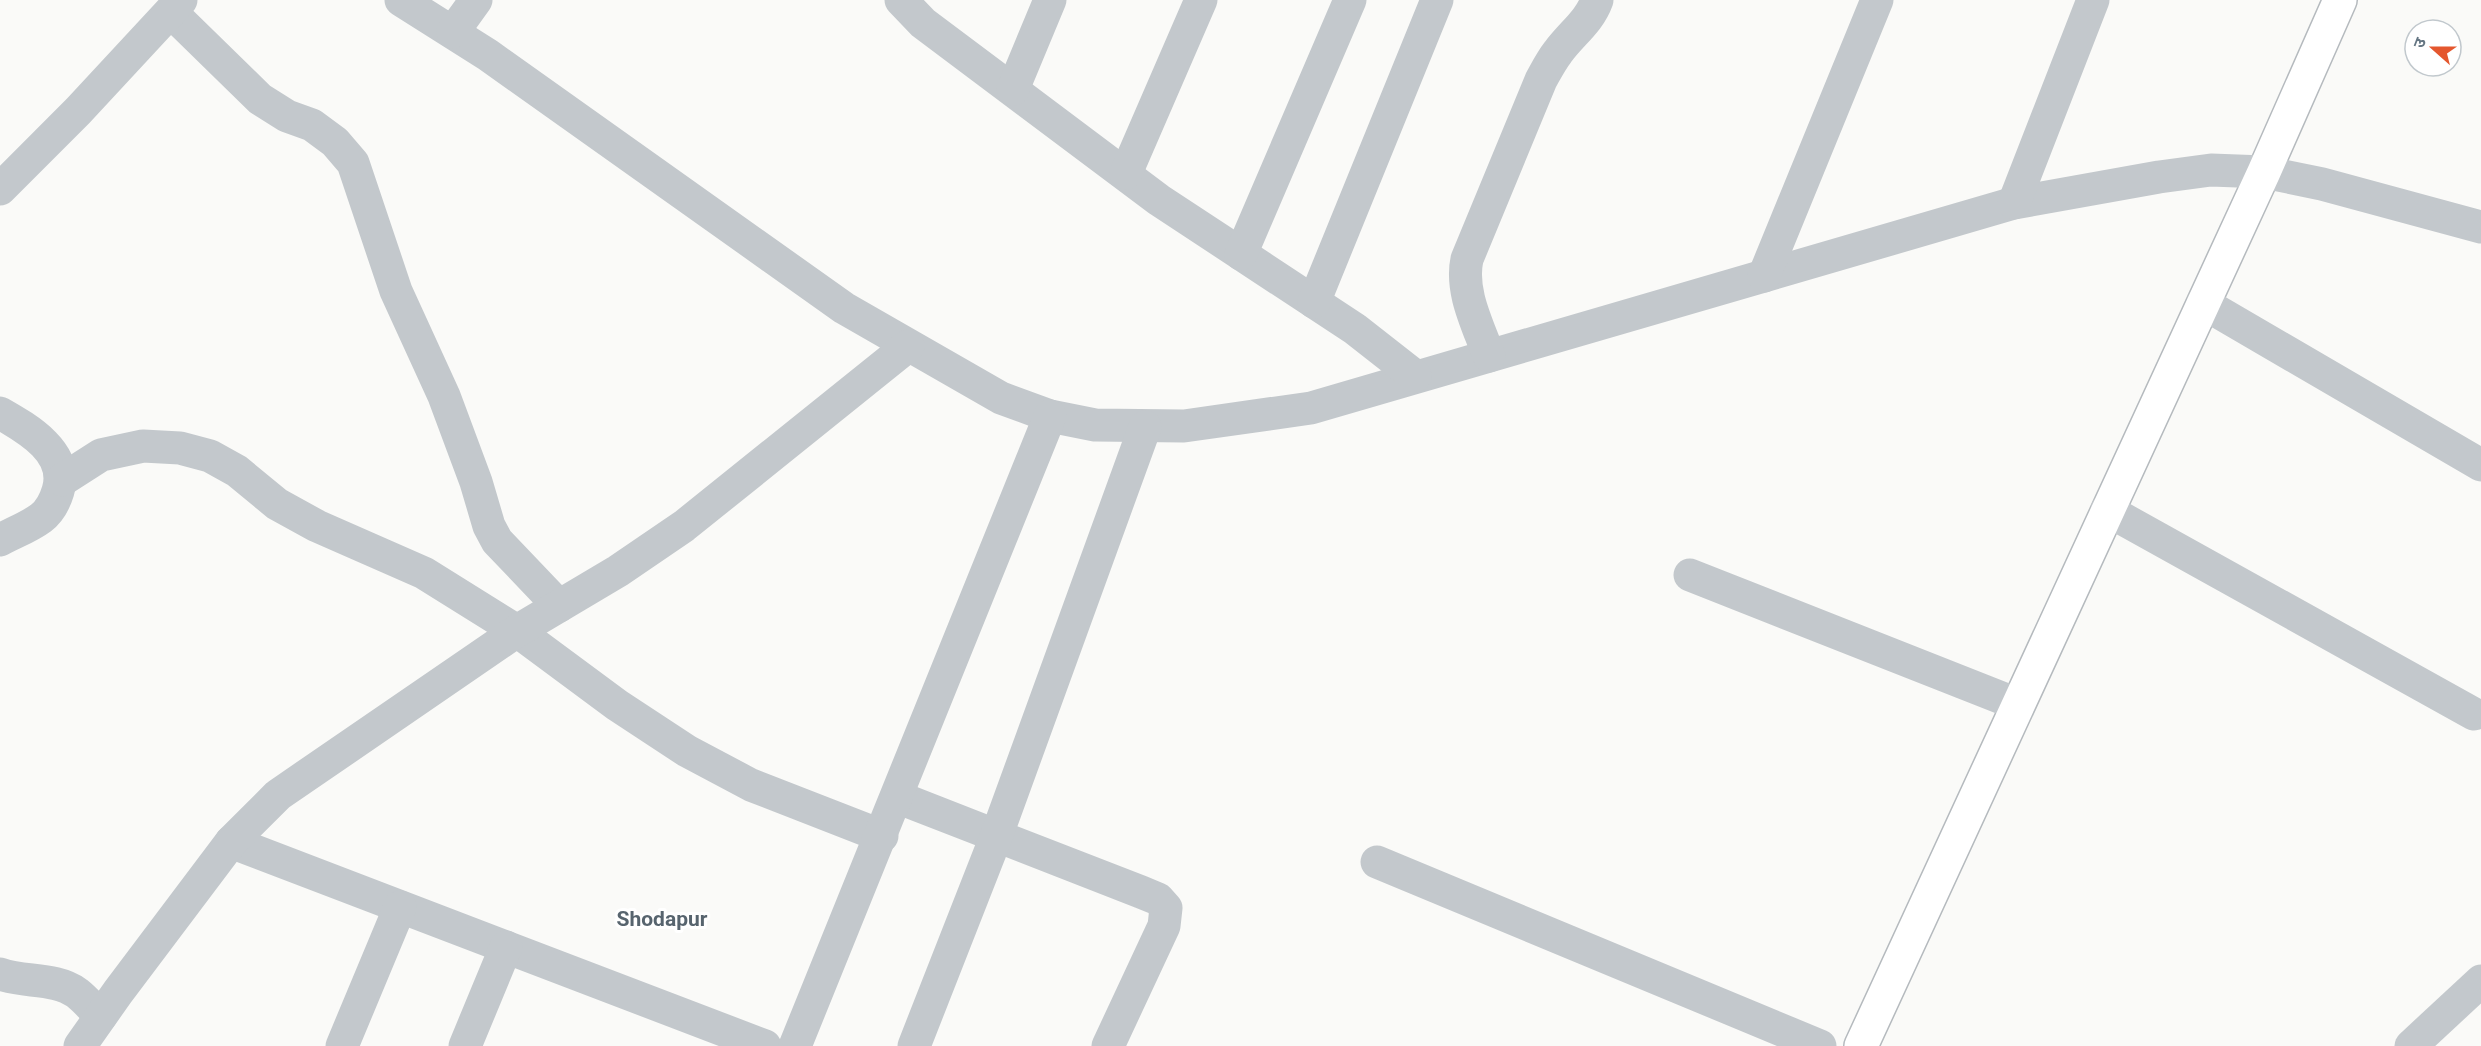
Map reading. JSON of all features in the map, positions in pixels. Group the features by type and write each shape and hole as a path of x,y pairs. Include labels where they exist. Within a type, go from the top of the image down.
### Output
{"main road":[{"path":"1861,1046 2264,172 2340,0"}],"street":[{"path":"401,0 497,61 835,302 1000,399 1050,416 1095,425 1184,426 1311,408 2014,203 2159,177 2211,170 2264,172 2322,184 2481,227"},
{"path":"453,32 476,0"},
{"path":"901,0 923,23 1126,173 1159,200 1355,329 1415,376"},
{"path":"1013,89 1050,0"},
{"path":"1126,173 1201,0"},
{"path":"1241,254 1350,0"},
{"path":"1314,302 1437,0"},
{"path":"1489,356 1467,293 1464,274 1467,259 1541,80 1556,54 1583,27 1593,13 1598,0"},
{"path":"1764,276 1877,0"},
{"path":"2014,203 2093,0"},
{"path":"0,189 78,111 176,6 260,99 287,116 312,125 335,142 353,164 396,291 444,396 476,482 489,526 498,541 559,606"},
{"path":"2203,303 2481,465"},
{"path":"80,1046 231,842 287,789 517,631 618,571 684,526 908,346"},
{"path":"0,413 27,428 53,453 62,480 55,501 42,518 0,540"},
{"path":"795,1046 882,836 1050,416"},
{"path":"914,1046 996,837 1145,427"},
{"path":"62,480 101,455 143,446 180,448 210,456 237,471 277,504 317,526 424,573 517,631 617,705 687,751 751,785 882,836"},
{"path":"2107,510 2474,714"},
{"path":"1690,575 2017,704"},
{"path":"897,797 1141,891 1158,899 1166,908 1164,926 1108,1046"},
{"path":"231,842 765,1046"},
{"path":"1377,862 1820,1046"},
{"path":"342,1046 400,907"},
{"path":"465,1046 506,947"},
{"path":"0,974 60,985 77,993 101,1016"},
{"path":"2411,1046 2481,981"}],"district":[{"name":"Shodapur","path":"662,919"}]}
